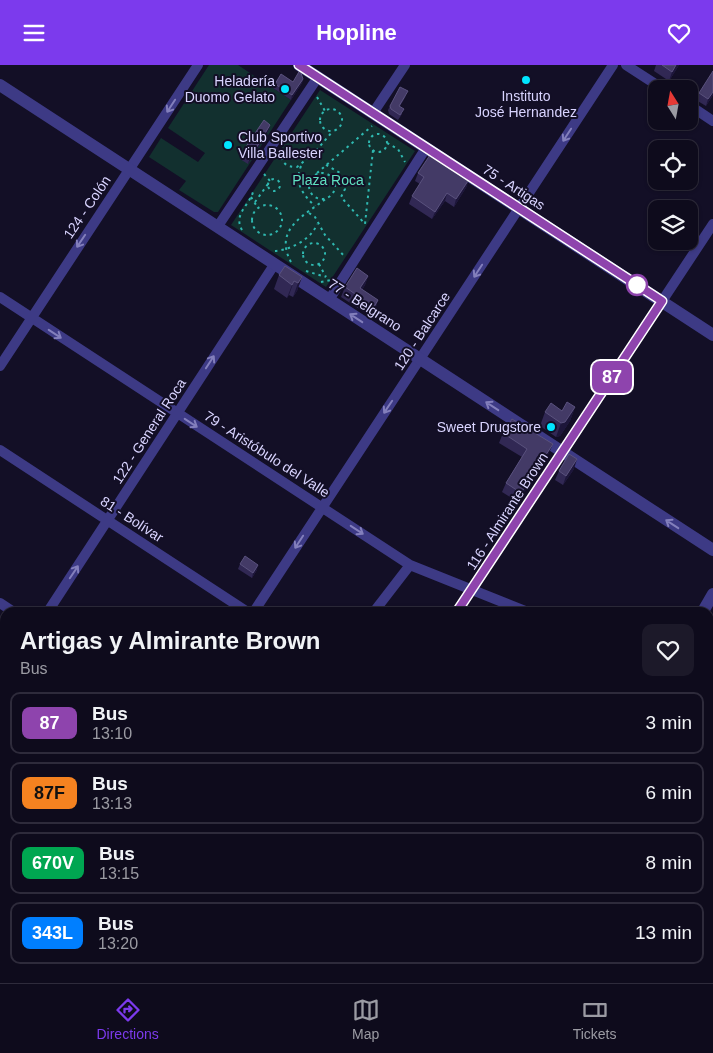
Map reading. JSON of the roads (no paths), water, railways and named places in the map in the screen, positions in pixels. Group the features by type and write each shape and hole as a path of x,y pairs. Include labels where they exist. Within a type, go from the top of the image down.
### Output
{"street":[{"name":"124 - Colón","path":"0,366 30,317 198,65"},
{"name":"75 - Artigas","path":"299,65 713,335"},
{"path":"373,113 405,65"},
{"name":"120 - Balcarce","path":"257,607 613,65"},
{"path":"626,65 649,80"},
{"path":"218,226 318,77"},
{"name":"77 - Belgrano","path":"0,85 713,550"},
{"path":"698,111 713,121"},
{"path":"328,300 426,148"},
{"name":"116 - Almirante Brown","path":"460,607 713,223"},
{"name":"122 - General Roca","path":"51,607 274,265"},
{"name":"79 - Aristóbulo del Valle","path":"0,297 410,565 514,607"},
{"name":"81 - Bolívar","path":"0,450 240,607"},
{"path":"378,607 410,565"},
{"path":"705,607 713,594"}],"place":[{"name":"Instituto José Hernandez","path":"526,80"},
{"name":"Heladería Duomo Gelato","path":"285,89"},
{"name":"Club Sportivo Villa Ballester","path":"228,145"},
{"name":"Sweet Drugstore","path":"551,427"}],"park label":[{"name":"Plaza Roca","path":"328,180"}]}
